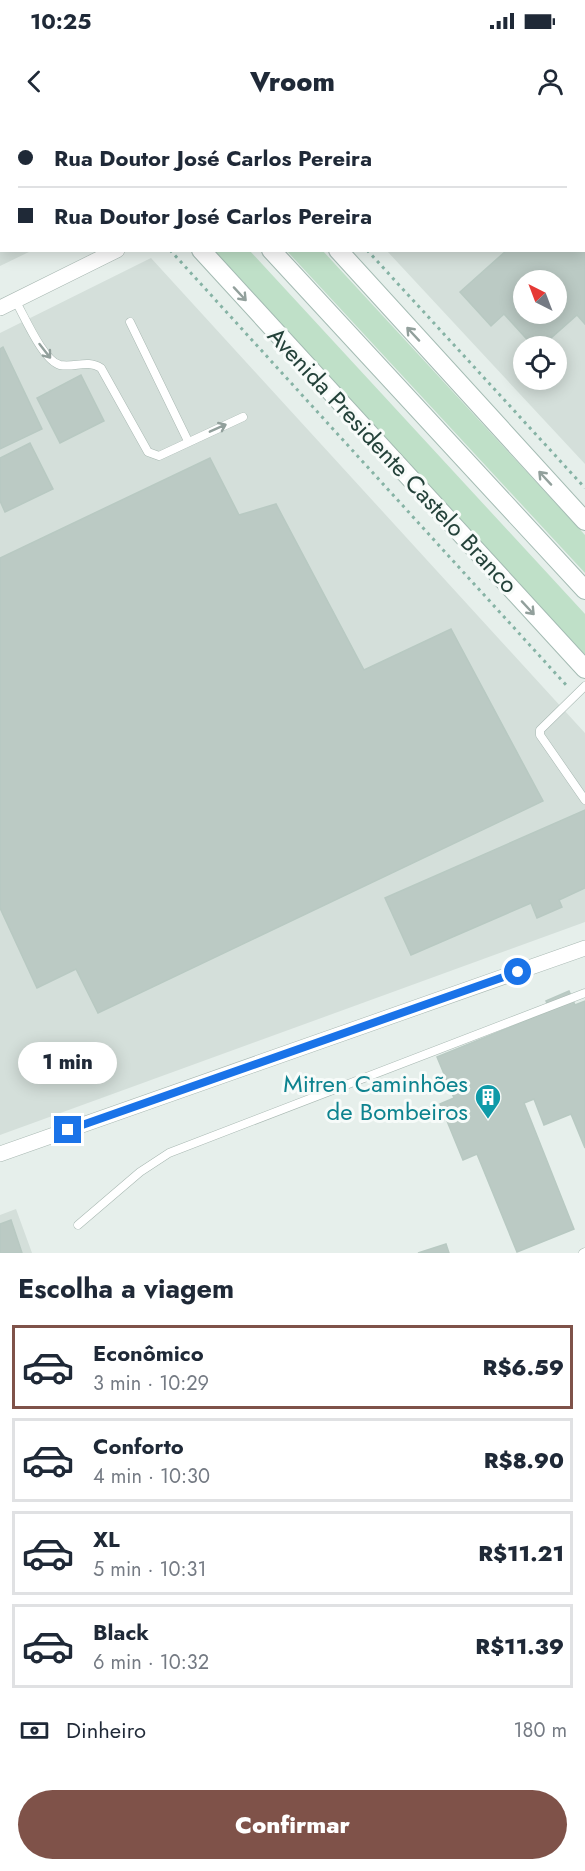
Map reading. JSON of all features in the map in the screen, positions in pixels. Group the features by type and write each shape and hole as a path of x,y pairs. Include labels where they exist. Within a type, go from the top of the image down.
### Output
{"main road":[{"name":"Avenida Presidente Castelo Branco","path":"203,252 585,669"},
{"path":"273,252 585,590"},
{"path":"340,252 585,521"}],"street":[{"path":"0,308 113,252"},
{"path":"0,1154 585,948"}],"lane":[{"path":"15,300 38,343 53,360 60,365 89,363 101,368 148,452 159,456 243,417"},
{"path":"130,322 188,441"},
{"path":"585,686 540,730 540,735 585,800"},
{"path":"78,1225 140,1172 169,1153 585,993"}],"path":[{"path":"172,252 575,695"},
{"path":"369,252 585,488"}],"shaded area":[{"path":"0,252 29,252 0,266"},
{"path":"388,252 585,252 585,464 516,390 567,390 567,336 513,336 513,387"},
{"path":"151,258 585,733 585,922 0,1135 0,333"},
{"path":"16,1209 32,1253 0,1253 0,1215"}],"green space":[{"path":"202,252 251,252 585,614 585,660"},
{"path":"288,252 324,252 585,535 585,573"}],"building":[{"path":"505,252 585,252 585,324 577,315 567,324 567,270 513,270 513,324 504,314 491,326 460,292"},
{"path":"513,324 567,324 553,336 524,336"},
{"path":"3,347 42,429 0,449 0,349"},
{"path":"81,375 104,421 60,443 37,398"},
{"path":"30,443 53,489 5,512 0,501 0,458"},
{"path":"210,458 239,515 276,504 364,670 451,629 543,801 98,1013 76,969 37,988 0,908 0,558"},
{"path":"585,810 585,888 559,900 562,907 537,918 531,903 411,955 385,898"},
{"name":"Mitren Caminhões de Bombeiros","path":"569,991 575,1005 585,1001 585,1148 571,1114 544,1125 534,1099 524,1103 574,1229 517,1252 477,1154 463,1160 440,1104 454,1098 437,1057 550,1011 546,1001"},
{"path":"11,1220 22,1253 0,1253 0,1224"},
{"path":"446,1244 449,1253 418,1253"}],"place":[{"name":"Mitren Caminhões de Bombeiros","path":"488,1120"}],"route":[{"path":"68,1130 518,972"}]}
